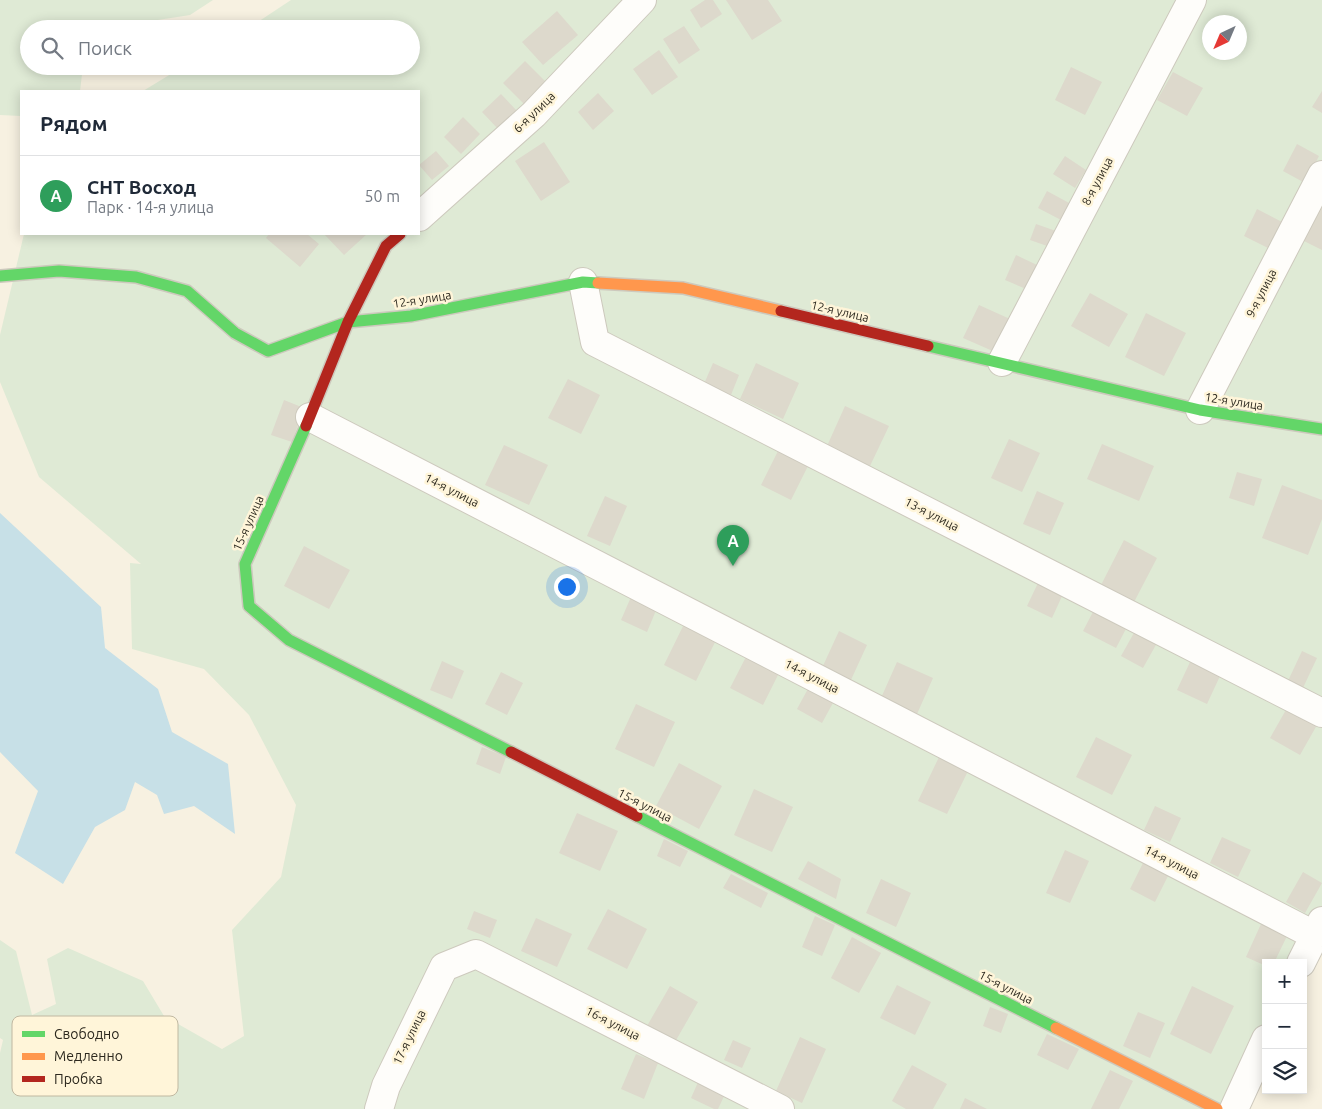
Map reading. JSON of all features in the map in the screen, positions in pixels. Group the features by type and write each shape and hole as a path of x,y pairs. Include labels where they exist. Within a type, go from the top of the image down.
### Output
{"street":[{"name":"6-я улица","path":"420,216 534,114 642,0"},
{"name":"8-я улица","path":"1002,362 1192,0"},
{"name":"9-я улица","path":"1200,410 1322,175"},
{"path":"310,417 348,322 386,246 399,235"},
{"name":"12-я улица","path":"0,276 59,271 136,277 187,291 234,333 268,351 348,322 411,316 583,282 684,288 1200,410 1322,429"},
{"name":"13-я улица","path":"583,282 595,342 1322,713"},
{"name":"14-я улица","path":"310,417 1318,928"},
{"name":"15-я улица","path":"310,417 245,564 249,606 289,640 1216,1109"},
{"path":"1303,959 1318,928"},
{"name":"16-я улица","path":"444,967 476,954 780,1109"},
{"name":"17-я улица","path":"379,1109 386,1086 444,967"},
{"path":"1234,1109 1262,1048"}],"green space":[{"path":"0,0 213,0 190,15 158,20 20,20 20,75 82,75 80,90 20,90 20,116 0,115"},
{"path":"291,0 1322,0 1322,945 1307,976 1307,959 1262,959 1262,1072 1244,1109 0,1109 0,1053 3,1040 0,1038 0,940 16,951 32,1015 56,1004 47,959 68,948 143,981 164,1016 12,1016 12,1096 178,1096 178,1024 222,1049 244,1036 232,930 281,877 296,805 249,715 204,669 132,649 130,563 141,564 39,477 0,382 0,335 24,235 420,235 420,90 145,90 169,75 420,75 420,20 261,20"}],"water":[{"path":"0,513 101,607 105,648 158,689 172,732 228,764 235,834 194,806 164,814 157,795 135,782 125,810 95,827 63,884 15,853 38,791 0,752"}],"building":[{"path":"705,0 713,0 722,14 701,28 690,10"},
{"path":"726,0 768,0 782,21 752,40"},
{"path":"557,11 578,35 543,65 522,42"},
{"path":"684,26 700,50 679,64 663,39"},
{"path":"659,50 678,77 652,95 633,69"},
{"path":"525,61 547,83 525,105 503,83"},
{"path":"1071,67 1102,82 1085,115 1055,100"},
{"path":"1173,72 1203,88 1187,116 1157,100"},
{"path":"1322,91 1322,113 1312,107"},
{"path":"598,93 614,111 593,130 578,112"},
{"path":"501,94 519,113 499,130 482,112"},
{"path":"463,117 480,134 461,154 444,137"},
{"path":"544,142 570,182 541,201 515,161"},
{"path":"1297,144 1319,156 1305,183 1283,171"},
{"path":"436,151 449,166 432,180 420,164"},
{"path":"1065,156 1086,170 1075,188 1053,174"},
{"path":"1047,191 1071,204 1063,221 1038,208"},
{"path":"1322,204 1322,250 1304,241"},
{"path":"1257,209 1282,222 1268,248 1244,236"},
{"path":"1036,224 1056,231 1050,247 1030,240"},
{"path":"268,235 308,235 319,244 300,267 266,238"},
{"path":"325,235 366,235 344,255"},
{"path":"1016,255 1037,265 1026,289 1005,280"},
{"path":"1090,293 1128,314 1109,347 1071,326"},
{"path":"979,305 1010,319 995,352 963,338"},
{"path":"1146,313 1186,333 1164,376 1125,357"},
{"path":"713,363 739,375 731,395 704,384"},
{"path":"756,363 799,383 783,419 740,399"},
{"path":"568,379 600,395 581,434 548,418"},
{"path":"284,400 304,408 292,442 271,435"},
{"path":"845,406 889,426 870,466 827,446"},
{"path":"1009,439 1040,453 1022,492 991,478"},
{"path":"1102,444 1154,466 1139,501 1087,479"},
{"path":"504,445 548,465 529,505 485,485"},
{"path":"778,451 808,466 791,500 761,485"},
{"path":"1237,472 1262,479 1254,506 1229,498"},
{"path":"1282,485 1322,500 1322,519 1308,555 1262,538"},
{"path":"1037,491 1064,503 1050,535 1023,524"},
{"path":"605,496 627,506 610,546 587,536"},
{"path":"1124,540 1157,558 1133,604 1100,587"},
{"path":"304,546 350,570 329,609 284,586"},
{"path":"1038,583 1063,594 1052,618 1027,606"},
{"path":"631,597 657,608 647,632 621,620"},
{"path":"1095,608 1128,625 1116,648 1083,631"},
{"path":"686,620 718,636 696,681 664,665"},
{"path":"839,631 867,645 850,682 822,668"},
{"path":"1135,631 1157,643 1143,668 1121,656"},
{"path":"749,651 782,667 763,705 730,688"},
{"path":"1302,651 1317,658 1302,690 1287,683"},
{"path":"442,661 464,671 452,699 430,690"},
{"path":"897,662 933,678 917,714 881,698"},
{"path":"1190,662 1220,676 1207,704 1177,690"},
{"path":"501,672 523,683 507,715 485,704"},
{"path":"809,687 834,701 822,723 797,709"},
{"path":"636,704 675,722 654,767 615,749"},
{"path":"1287,708 1317,725 1300,755 1270,738"},
{"path":"1096,737 1132,755 1112,795 1076,777"},
{"path":"482,747 506,757 500,774 476,764"},
{"path":"939,757 968,771 947,814 918,801"},
{"path":"679,763 722,786 699,829 656,806"},
{"path":"754,789 793,807 772,852 734,835"},
{"path":"1155,806 1181,818 1170,842 1144,830"},
{"path":"577,813 618,831 600,871 559,853"},
{"path":"1222,837 1251,850 1238,877 1210,863"},
{"path":"664,839 688,851 680,867 657,856"},
{"path":"1065,850 1089,861 1070,903 1046,893"},
{"path":"808,861 841,879 836,899 798,879"},
{"path":"1143,863 1168,876 1155,902 1130,889"},
{"path":"1303,872 1322,883 1305,913 1286,902"},
{"path":"731,874 768,893 761,908 723,888"},
{"path":"881,879 911,893 896,927 866,913"},
{"path":"608,909 647,929 627,969 587,949"},
{"path":"474,911 497,920 490,938 467,929"},
{"path":"815,916 835,925 822,956 802,947"},
{"path":"536,918 572,934 557,967 521,951"},
{"path":"1261,924 1287,936 1276,959 1262,959 1262,964 1246,957"},
{"path":"852,937 881,953 859,993 831,978"},
{"path":"897,985 931,1002 915,1035 880,1018"},
{"path":"670,986 698,1002 675,1042 647,1026"},
{"path":"1192,986 1234,1006 1211,1054 1170,1034"},
{"path":"990,1007 1008,1014 1001,1033 983,1026"},
{"path":"1138,1012 1165,1023 1150,1058 1123,1046"},
{"path":"1047,1034 1079,1049 1068,1070 1037,1055"},
{"path":"800,1037 826,1049 802,1103 776,1091"},
{"path":"733,1040 751,1048 742,1068 724,1060"},
{"path":"636,1054 658,1063 644,1099 621,1089"},
{"path":"912,1065 947,1084 933,1109 906,1109 892,1101"},
{"path":"1110,1070 1133,1081 1119,1109 1091,1109"},
{"path":"699,1080 726,1092 718,1109 714,1109 691,1098"},
{"path":"965,1098 987,1109 960,1109"}],"traffic: fast":[{"path":"0,276 59,271 136,277 187,291 235,333 268,351 348,322 411,316 583,282 598,283"},
{"path":"928,346 1200,410 1322,429"},
{"path":"306,426 245,564 249,606 289,640 511,752"},
{"path":"637,816 1056,1028"}],"traffic: slow":[{"path":"598,283 683,288 781,311"},
{"path":"1056,1028 1217,1109"}],"traffic: jam":[{"path":"306,426 348,322 386,246 399,235"},
{"path":"781,311 928,346"},
{"path":"511,752 637,816"}],"place":[{"name":"СНТ Восход","path":"733,566"}]}
